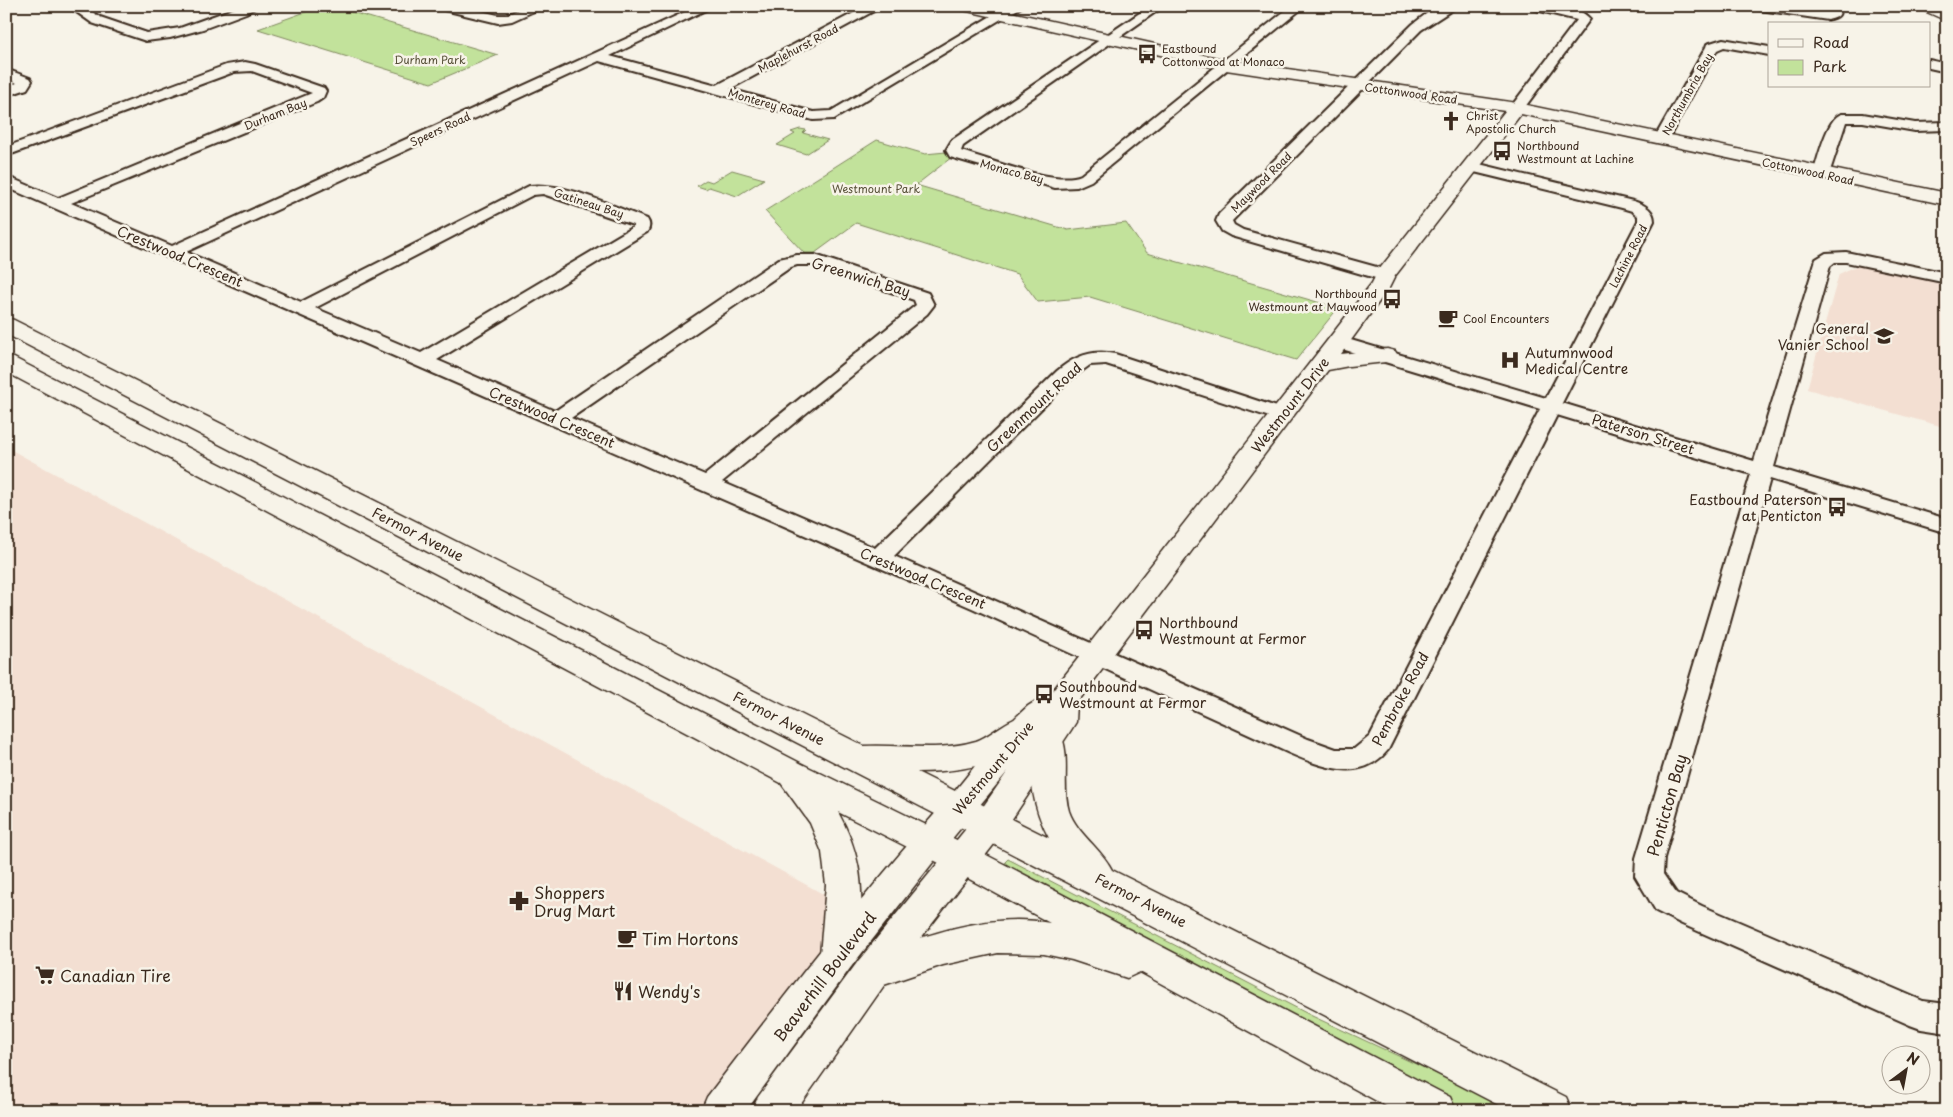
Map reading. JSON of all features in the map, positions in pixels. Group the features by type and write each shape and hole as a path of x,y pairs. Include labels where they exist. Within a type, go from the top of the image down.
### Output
{"main road":[{"name":"Cottonwood Road","path":"963,6 1226,65 1517,108 1821,174 1947,199"},
{"path":"1925,6 1947,17"},
{"path":"1468,101 1498,116 1503,126"},
{"name":"Westmount Drive","path":"929,842 959,809 1036,734 1060,722 1062,701 1321,365 1382,284 1385,275 1517,108"},
{"path":"1355,320 1363,334 1387,356"},
{"name":"Fermor Avenue","path":"6,325 1552,1111"},
{"path":"1321,365 1349,359 1387,356"},
{"path":"6,363 791,773 961,858 1436,1111"},
{"name":"Westmount Drive","path":"961,858 990,824 1036,734"},
{"path":"858,758 928,760 966,756 1036,734 1055,816 1071,844 1104,882"},
{"path":"791,773 825,818 841,853 845,876 844,908 838,955"},
{"name":"Beaverhill Boulevard","path":"722,1111 838,955 929,842"},
{"path":"772,1111 872,972 961,858"},
{"path":"872,972 974,941 1016,936 1061,941 1186,978"}],"street":[{"path":"74,6 96,20 154,38 171,35 252,6"},
{"path":"444,6 498,19 508,18 539,6"},
{"name":"Speers Road","path":"173,252 708,6"},
{"name":"Maplehurst Road","path":"718,90 877,6"},
{"name":"Monterey Road","path":"599,56 813,116 834,115 1017,6"},
{"path":"1109,39 1158,6"},
{"path":"1226,65 1299,6"},
{"path":"1358,85 1417,27 1430,17 1452,6"},
{"path":"1517,108 1584,19 1577,15 1536,6"},
{"path":"1760,6 1828,16 1834,14 1834,10 1829,6"},
{"name":"Monaco Bay","path":"1109,39 957,143 953,150 955,154 1055,183 1077,182 1086,178 1226,65"},
{"name":"Northumbria Bay","path":"1662,139 1712,47 1723,44 1768,51"},
{"path":"1930,64 1947,68"},
{"name":"Durham Bay","path":"6,152 231,68 244,66 255,68 320,91 312,99 58,203"},
{"path":"6,73 25,81 22,86 6,92"},
{"name":"Maywood Road","path":"1358,85 1225,217 1224,221 1228,228 1238,233 1385,275"},
{"path":"1821,174 1838,122 1842,118 1863,118 1915,127 1947,126"},
{"name":"Lachine Road","path":"1471,167 1627,204 1638,208 1646,215 1646,221 1551,406"},
{"name":"Crestwood Crescent","path":"6,181 980,602 1096,656"},
{"name":"Gatineau Bay","path":"302,308 529,191 543,189 558,192 641,222 641,229 632,235 422,361"},
{"name":"Penticton Bay","path":"1947,278 1846,257 1832,257 1822,262 1650,858 1649,876 1666,902 1692,915 1921,1015 1947,1018"},
{"name":"Greenwich Bay","path":"556,419 785,263 797,260 814,260 922,297 925,305 922,310 707,484"},
{"name":"Paterson Street","path":"1338,342 1947,526"},
{"name":"Greenmount Road","path":"878,558 1082,360 1095,357 1108,358 1282,415"},
{"name":"Pembroke Road","path":"1096,656 1323,755 1348,761 1370,755 1379,743 1551,406"}],"shaded area":[{"name":"General Vanier School","path":"1856,266 1947,283 1947,428 1807,389 1839,274"},
{"path":"6,447 834,900 822,948 698,1111 6,1111"}],"green space":[{"name":"Durham Park","path":"322,6 331,6 498,55 431,83 258,29"},
{"path":"800,129 806,130 803,133 828,140 806,154 777,145 795,134 791,132"},
{"name":"Westmount Park","path":"877,140 925,154 946,152 952,157 916,185 1068,230 1126,223 1147,253 1338,308 1296,360 1090,297 1038,302 1017,274 856,223 815,253 804,253 765,211"},
{"path":"732,170 764,179 737,196 709,187 706,189 697,186 706,180 712,182"},
{"path":"1008,859 1312,1016 1517,1111 1466,1111 1058,898 1008,867 1005,862"}],"place":[{"name":"Eastbound Cottonwood at Monaco","path":"1147,54"},
{"name":"Christ Apostolic Church","path":"1451,121"},
{"name":"Northbound Westmount at Lachine","path":"1502,151"},
{"name":"Northbound Westmount at Maywood","path":"1392,299"},
{"name":"Cool Encounters","path":"1448,318"},
{"name":"General Vanier School","path":"1884,336"},
{"name":"Autumnwood Medical Centre","path":"1510,360"},
{"name":"Eastbound Paterson at Penticton","path":"1837,507"},
{"name":"Northbound Westmount at Fermor","path":"1144,630"},
{"name":"Southbound Westmount at Fermor","path":"1044,694"},
{"name":"Shoppers Drug Mart","path":"519,901"},
{"name":"Tim Hortons","path":"627,938"},
{"name":"Canadian Tire","path":"45,975"},
{"name":"Wendy's","path":"623,991"}]}
